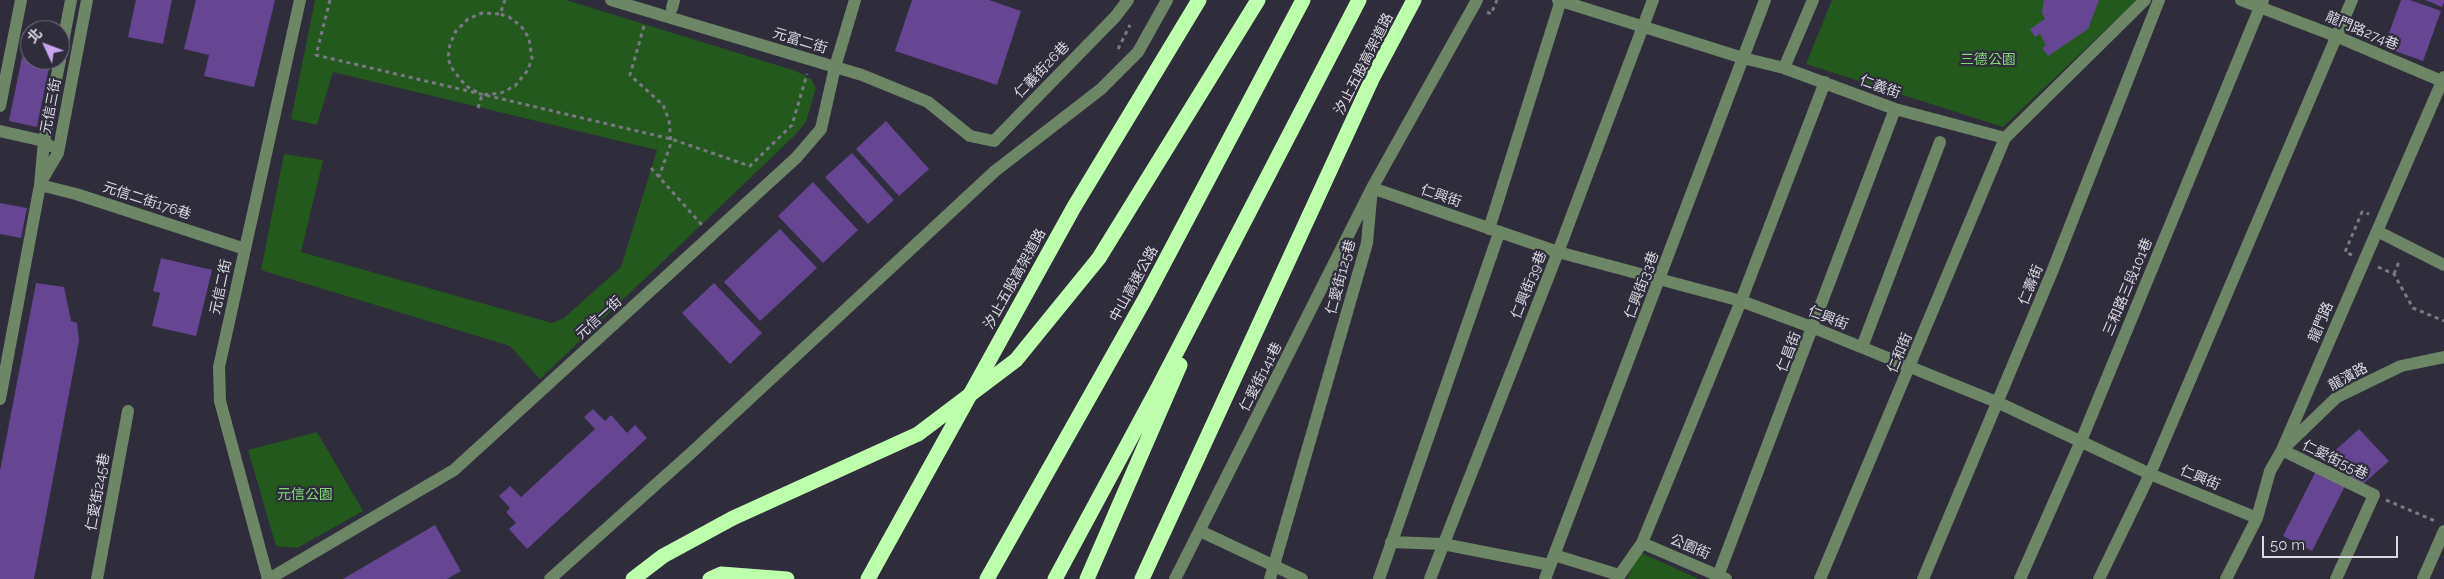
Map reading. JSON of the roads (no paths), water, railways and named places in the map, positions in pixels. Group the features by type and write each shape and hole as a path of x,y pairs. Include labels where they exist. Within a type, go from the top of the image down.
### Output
{"highway":[{"name":"汐止五股高架道路","path":"868,579 1074,207 1199,0"},
{"path":"633,579 663,556 733,518 918,434 1016,360 1099,258 1258,0"},
{"path":"1055,579 1159,386 1359,0"},
{"name":"汐止五股高架道路","path":"1142,579 1372,79 1414,0"},
{"name":"中山高速公路","path":"987,579 1146,297 1301,5"},
{"path":"1087,579 1236,238"},
{"path":"645,579 691,540"},
{"path":"710,579 721,574 787,579"}],"street":[{"path":"0,106 21,0"},
{"path":"67,20 71,0"},
{"name":"元信三街","path":"40,185 58,153 87,0"},
{"name":"元信二街","path":"268,579 220,401 219,367 300,0"},
{"name":"元富二街","path":"611,0 835,67 901,90 928,102 970,136"},
{"name":"元信一街","path":"268,579 454,470 796,158 821,129 835,67 855,0"},
{"name":"仁義街26巷","path":"970,136 994,141 1115,16 1128,0"},
{"path":"550,579 697,447 995,170 1101,89 1138,52 1167,0"},
{"name":"仁愛街125巷","path":"1272,573 1367,243 1372,188 1476,0"},
{"path":"1379,579 1494,231 1560,0"},
{"name":"仁義街","path":"1560,0 1644,25 1743,58 1784,68 1895,109 2005,138"},
{"name":"仁興街39巷","path":"1430,579 1558,252 1653,0"},
{"name":"仁興街33巷","path":"1545,579 1765,0"},
{"path":"1784,68 1813,0"},
{"path":"2005,138 2145,0"},
{"name":"仁壽街","path":"1923,579 1999,403 2159,0"},
{"name":"龍門路274巷","path":"2241,0 2262,3 2338,37 2443,80"},
{"path":"2099,579 2150,474 2338,37 2352,0"},
{"name":"三和路三段101巷","path":"2020,579 2081,441 2262,3"},
{"path":"0,399 40,185 44,141 58,70"},
{"name":"龍門路","path":"2226,579 2257,518 2270,471 2282,450 2443,80"},
{"path":"1391,542 1443,544 1552,560 1618,577 1642,543 1741,301 1825,82"},
{"name":"仁昌街","path":"1722,577 1895,109"},
{"path":"0,131 44,141 58,153"},
{"name":"仁和街","path":"1820,579 1911,366 2005,138"},
{"path":"1862,347 1940,142"},
{"name":"元信二街176巷","path":"40,185 76,194 245,248"},
{"name":"仁興街","path":"1372,188 1558,252 1741,301 1814,328 1999,403 2150,474 2257,518"},
{"name":"仁愛街141巷","path":"1175,579 1372,188"},
{"path":"2377,231 2444,264"},
{"name":"龍濱路","path":"2282,450 2338,397 2401,366 2444,357"},
{"name":"仁愛街245巷","path":"97,579 128,411"},
{"name":"仁愛街55巷","path":"2282,450 2374,495 2336,579"},
{"path":"1200,531 1272,573 1302,579"},
{"path":"2423,579 2444,531"},
{"name":"公園街","path":"1642,543 1722,577"}],"park label":[{"name":"三德公園","path":"1988,60"},
{"name":"元信公園","path":"305,495"}]}
